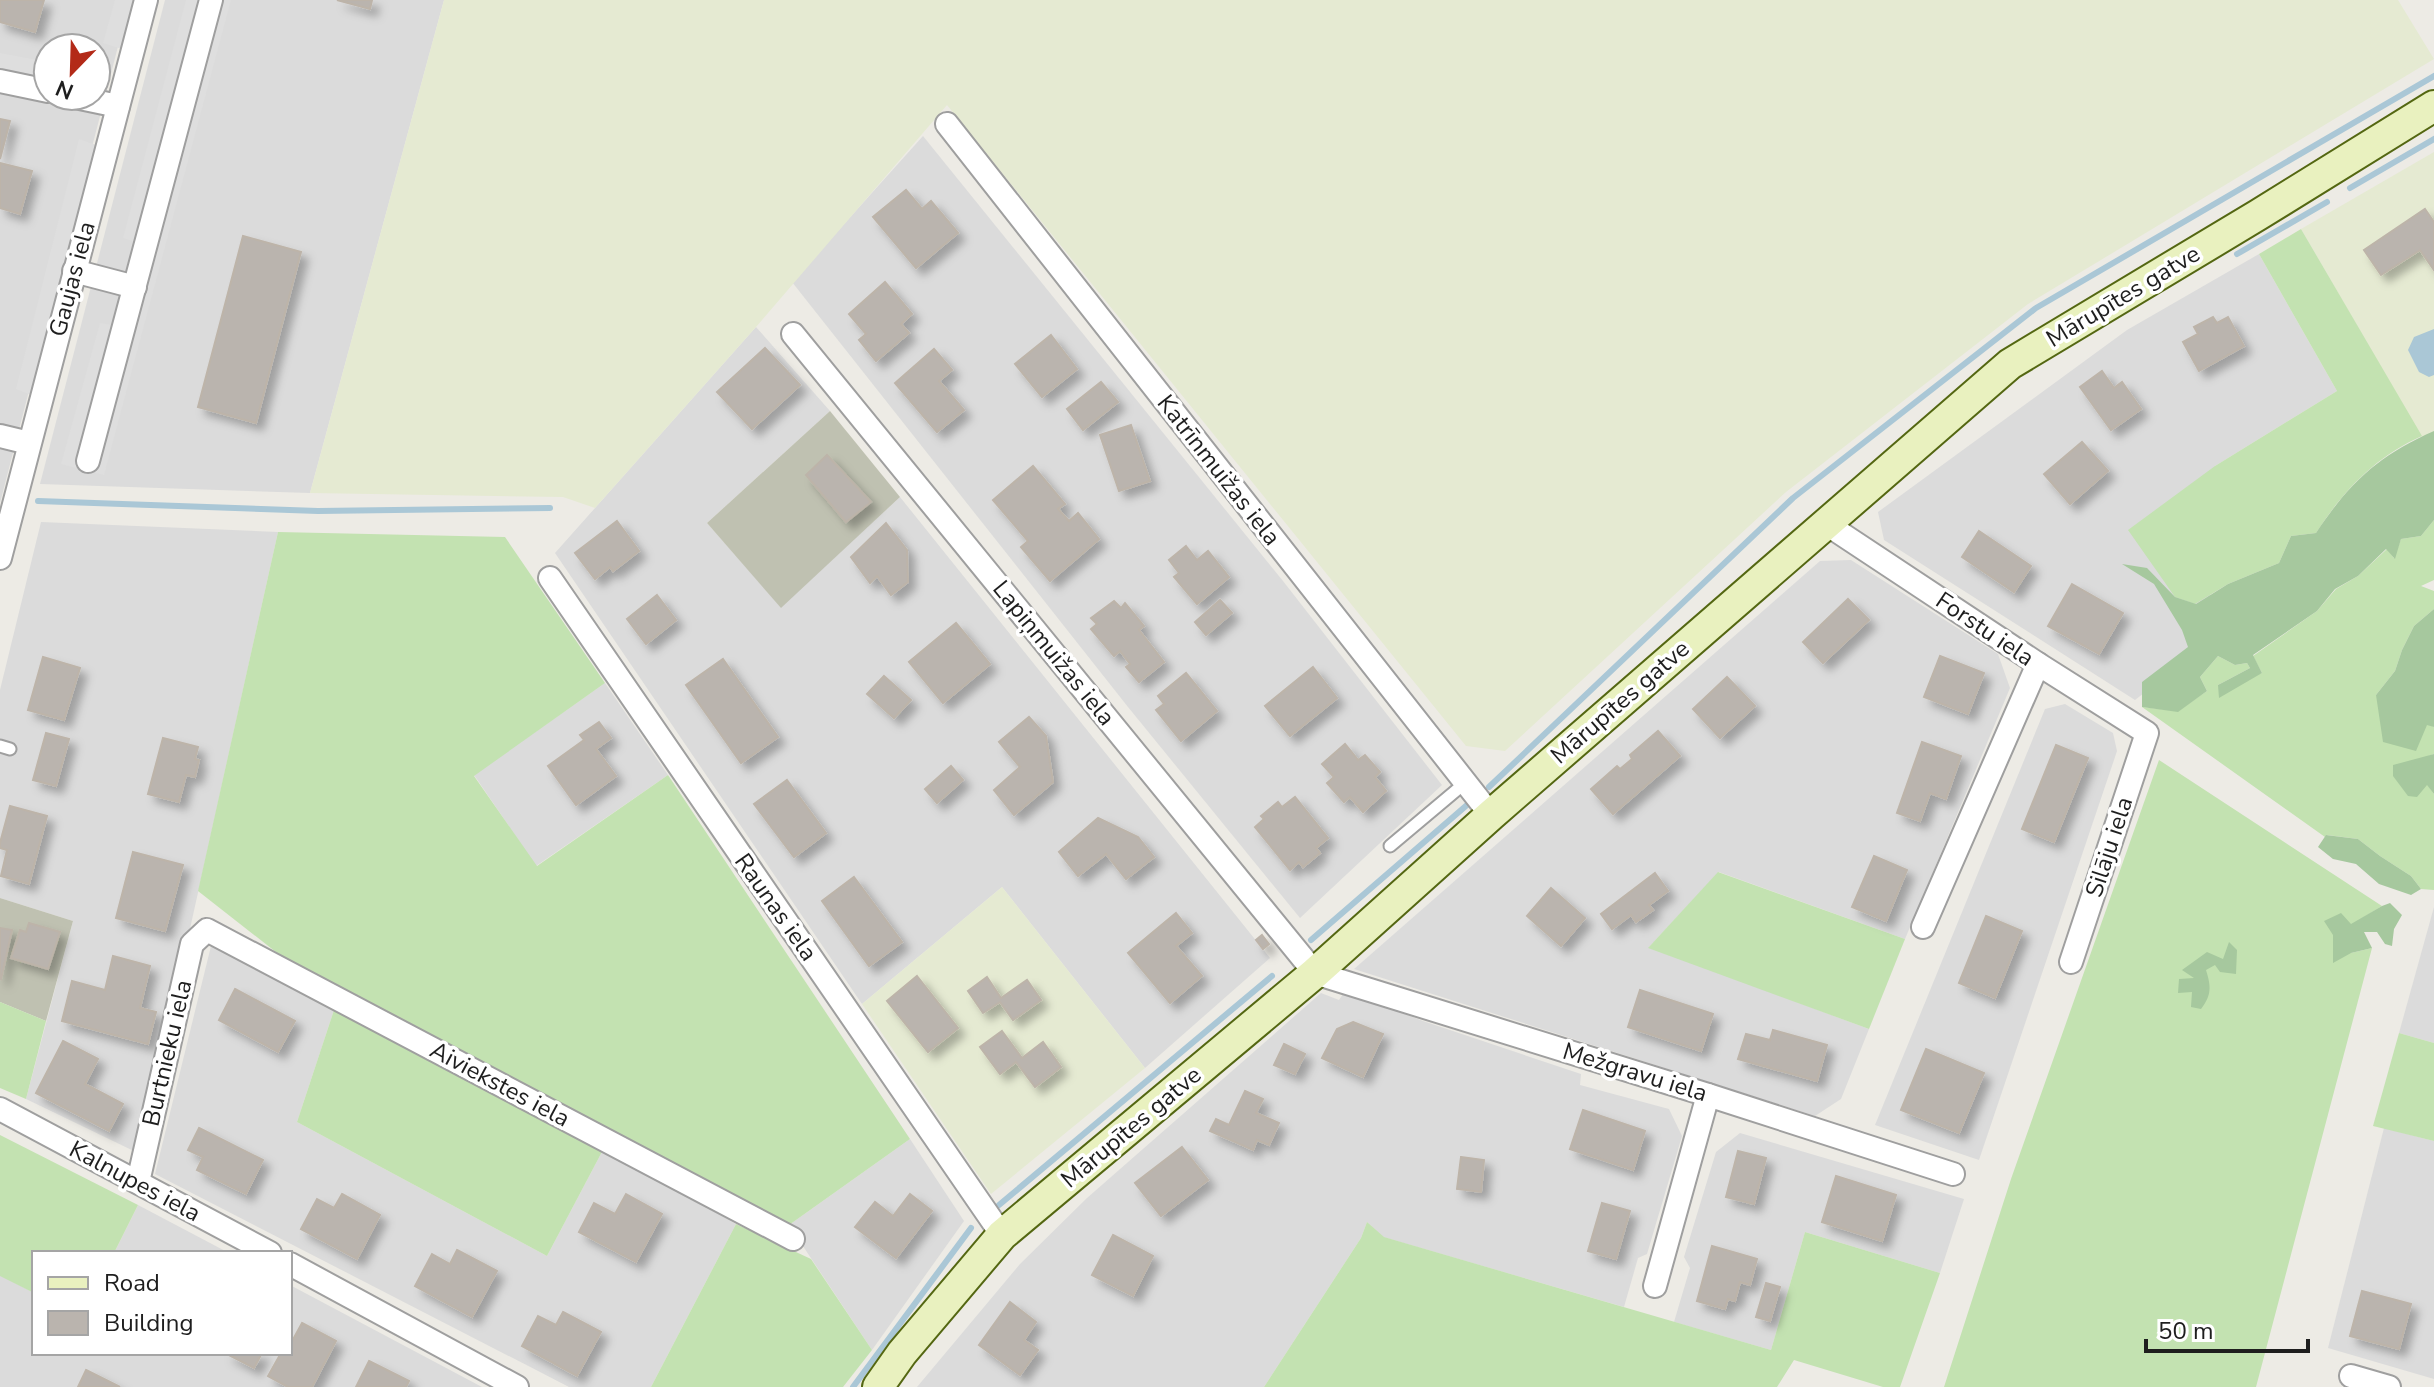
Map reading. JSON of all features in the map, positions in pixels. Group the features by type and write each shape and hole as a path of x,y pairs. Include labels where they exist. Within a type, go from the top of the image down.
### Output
{"street":[{"name":"Gaujas iela","path":"0,558 146,0"},
{"path":"88,461 211,0"},
{"path":"0,81 32,88"},
{"path":"112,105 118,106"},
{"name":"Mārupītes gatve","path":"878,1387 902,1353 1002,1235 1315,973 1491,815 2010,364 2434,106"},
{"name":"Katrīnmuižas iela","path":"947,124 1491,815"},
{"path":"74,271 135,287"},
{"name":"Lapiņmuižas iela","path":"793,334 1315,973"},
{"path":"0,436 29,443"},
{"name":"Forstu iela","path":"1825,523 2147,733"},
{"name":"Raunas iela","path":"550,578 1002,1235"},
{"path":"1923,927 2038,664"},
{"name":"Silāju iela","path":"2071,962 2147,733"},
{"name":"Burtnieku iela","path":"138,1182 192,944 207,930"},
{"name":"Aiviekstes iela","path":"207,930 793,1239"},
{"name":"Mežgravu iela","path":"1315,973 1953,1174"},
{"path":"1655,1286 1708,1095"},
{"name":"Kalnupes iela","path":"0,1109 266,1251"},
{"path":"292,1265 517,1387"},
{"path":"2351,1376 2389,1387"}],"lane":[{"path":"1390,846 1465,783"}],"shaded area":[{"path":"0,0 130,0 112,70 112,32 32,32 32,112 101,112 0,503"},
{"path":"115,0 135,0 122,49 112,46 112,32 106,32"},
{"path":"165,0 444,0 310,493 40,484"},
{"path":"186,0 231,0 104,475 61,464 100,323 112,325 135,242 123,238"},
{"path":"444,0 2398,0 2434,59 2028,304 1786,492 1505,751 1466,746 947,105 595,508 563,497 310,493"},
{"path":"0,53 32,59 32,77 0,71"},
{"path":"923,136 1283,581 1442,785 1300,918 1128,707 792,282"},
{"path":"79,139 96,145 31,395 16,389"},
{"path":"2434,152 2434,458 2301,229"},
{"path":"2259,254 2337,391 2215,466 2208,643 2135,700 1884,540 1878,512 2127,330"},
{"path":"756,327 830,411 707,523 781,607 900,497 1270,958 1145,1068 1002,887 862,1004 555,553"},
{"path":"830,411 900,497 781,608 707,523"},
{"path":"41,522 278,532 140,1154 26,1099 73,921 0,898 0,690"},
{"path":"1851,560 1998,654 2010,688 1905,939 1719,872 1649,947 1869,1029 1841,1099 1815,1116 1354,969 1820,561"},
{"path":"605,683 668,775 536,866 474,775"},
{"path":"2065,704 2113,733 2117,751 1979,1160 1875,1125 2045,709"},
{"path":"1002,887 1145,1068 991,1194 862,1004"},
{"path":"0,898 73,921 46,1021 0,1002"},
{"path":"2434,907 2434,1043 2399,1033"},
{"path":"212,942 336,1004 297,1122 547,1256 604,1148 736,1224 651,1387 569,1387 155,1174"},
{"path":"1345,991 1423,1021 1581,1074 1580,1085 1669,1109 1682,1136 1647,1254 1638,1258 1624,1307 1383,1237 1367,1222 1361,1238 1264,1387 917,1387 1020,1264 1087,1198 1321,993 1339,1000"},
{"path":"2384,1128 2434,1141 2434,1379 2328,1348"},
{"path":"1740,1133 1964,1199 1940,1273 1805,1232 1771,1350 1674,1322 1690,1268 1684,1257 1716,1152"},
{"path":"910,1139 964,1221 872,1350 789,1225"},
{"path":"138,1205 225,1251 115,1251"},
{"path":"0,1275 32,1292 32,1355 292,1355 292,1286 482,1387 0,1387"}],"green space":[{"path":"2301,229 2422,436 2375,464 2337,503 2316,533 2291,536 2279,563 2228,584 2195,604 2175,597 2128,530 2215,466 2337,391 2259,254"},
{"path":"2434,431 2434,520 2421,536 2401,539 2395,559 2386,549 2358,576 2335,589 2317,611 2253,655 2262,673 2219,698 2218,685 2250,668 2247,663 2235,665 2218,656 2200,677 2207,691 2178,712 2142,707 2142,682 2188,647 2182,630 2154,584 2122,564 2147,568 2175,597 2196,604 2228,584 2279,563 2291,536 2316,533 2341,499 2367,472 2397,450"},
{"path":"2434,520 2434,580 2421,586 2434,591 2434,609 2414,626 2395,671 2376,695 2434,727 2434,754 2426,757 2427,784 2434,794 2434,890 2421,889 2411,876 2358,839 2325,837 2142,707 2178,711 2207,691 2200,677 2218,656 2235,665 2247,663 2250,668 2218,685 2262,673 2253,656 2317,611 2336,589 2358,576 2387,549 2394,558 2401,539 2421,536"},
{"path":"278,532 505,537 605,683 474,776 537,866 668,775 910,1139 789,1225 281,956 198,891"},
{"path":"2434,609 2434,727 2427,725 2416,751 2383,742 2376,695 2395,671 2414,626"},
{"path":"2434,754 2434,794 2427,785 2417,797 2408,796 2393,776 2393,765"},
{"path":"2159,760 2382,906 2351,925 2351,953 2372,948 2256,1387 1944,1387 2011,1179"},
{"path":"2326,835 2358,839 2411,876 2421,889 2411,895 2379,884 2356,864 2333,859 2318,847"},
{"path":"1718,872 1905,939 1869,1029 1648,948"},
{"path":"2390,903 2402,915 2394,929 2392,946 2385,944 2377,932 2364,932 2372,948 2351,953 2333,963 2333,935 2324,921 2341,913 2351,924"},
{"path":"2229,942 2237,950 2236,974 2220,972 2215,965 2206,970 2209,995 2201,1009 2191,1007 2192,992 2178,993 2179,979 2194,978 2182,970 2207,952 2223,959"},
{"path":"0,1002 46,1021 26,1099 0,1088"},
{"path":"336,1004 604,1148 547,1256 297,1122"},
{"path":"2399,1033 2434,1043 2434,1141 2373,1126"},
{"path":"0,1135 138,1205 115,1251 32,1251 32,1292 0,1276"},
{"path":"1367,1222 1384,1237 1771,1350 1805,1232 1940,1273 1900,1387 1883,1387 1794,1360 1777,1387 1264,1387 1361,1238"},
{"path":"736,1224 811,1259 872,1350 843,1387 651,1387"}],"water":[{"path":"2434,329 2434,375 2429,377 2419,372 2408,350 2414,337"}],"building":[{"path":"0,0 44,0 35,32 0,22"},
{"path":"337,0 372,0 370,9"},
{"path":"0,119 10,121 0,159"},
{"path":"0,163 32,171 20,214 0,208"},
{"path":"906,190 922,209 931,201 958,233 916,268 873,217"},
{"path":"2425,209 2434,222 2434,270 2420,250 2381,275 2364,250"},
{"path":"243,236 301,252 256,423 198,407"},
{"path":"885,282 912,314 901,324 909,333 876,361 859,340 866,334 849,314"},
{"path":"2213,317 2217,323 2228,317 2244,346 2199,371 2183,342 2198,334 2194,327"},
{"path":"1051,335 1077,369 1042,397 1015,364"},
{"path":"765,348 800,385 752,429 717,392"},
{"path":"934,349 952,370 939,381 964,410 937,432 895,383"},
{"path":"2102,371 2114,388 2122,382 2141,409 2111,430 2080,387"},
{"path":"1101,382 1118,402 1083,430 1067,409"},
{"path":"1131,425 1150,481 1119,491 1100,435"},
{"path":"2082,442 2108,471 2070,504 2044,474"},
{"path":"827,455 871,502 846,522 806,475"},
{"path":"1033,466 1065,504 1058,509 1069,521 1078,513 1099,539 1050,581 1021,547 1028,541 993,500"},
{"path":"617,521 639,551 613,571 610,567 595,579 575,553"},
{"path":"886,523 907,550 908,582 891,595 877,576 870,583 851,557"},
{"path":"1979,531 2031,566 2014,592 1962,557"},
{"path":"1186,546 1197,560 1208,551 1229,577 1197,604 1174,577 1179,573 1169,560"},
{"path":"2072,584 2123,613 2099,654 2048,626"},
{"path":"657,595 676,620 646,644 627,619"},
{"path":"1848,599 1869,620 1823,663 1803,642"},
{"path":"1220,600 1232,613 1206,635 1195,622"},
{"path":"1114,601 1121,608 1125,603 1144,626 1139,630 1164,662 1139,682 1126,667 1130,664 1120,651 1114,656 1091,629 1097,624 1091,618"},
{"path":"956,623 990,664 943,703 909,662"},
{"path":"1940,656 1984,673 1968,714 1924,697"},
{"path":"43,657 80,668 64,720 28,710"},
{"path":"723,659 778,737 741,763 686,685"},
{"path":"1313,667 1337,698 1290,736 1265,706"},
{"path":"1186,673 1217,711 1181,741 1156,710 1164,704 1158,696"},
{"path":"884,676 911,700 894,718 867,694"},
{"path":"1727,677 1755,706 1720,738 1693,709"},
{"path":"1029,717 1046,736 1053,782 1014,815 994,790 1020,767 999,742"},
{"path":"599,722 611,738 596,749 616,776 576,805 548,766 584,740 580,735"},
{"path":"1658,731 1680,756 1613,814 1591,789 1617,766 1620,769 1632,759 1630,755"},
{"path":"46,733 69,739 56,786 33,780"},
{"path":"163,738 198,747 195,777 186,775 179,802 148,794"},
{"path":"1922,742 1961,756 1946,799 1930,793 1920,821 1897,813"},
{"path":"1345,744 1358,760 1365,755 1380,772 1375,777 1386,791 1363,812 1350,797 1344,802 1327,783 1334,777 1322,764"},
{"path":"2056,745 2088,758 2054,842 2022,829"},
{"path":"951,766 963,780 937,803 925,789"},
{"path":"787,780 826,833 794,857 754,804"},
{"path":"1295,797 1328,838 1316,848 1320,853 1303,867 1299,862 1290,870 1255,827 1264,819 1261,816 1278,802 1282,807"},
{"path":"10,806 47,816 29,884 1,876 7,850 0,848 0,843"},
{"path":"1098,818 1138,837 1154,857 1126,879 1106,854 1078,876 1059,852"},
{"path":"133,852 183,865 165,931 116,918"},
{"path":"1874,856 1907,870 1886,921 1852,907"},
{"path":"1655,873 1668,891 1649,905 1653,910 1636,922 1631,915 1612,929 1601,914"},
{"path":"854,877 902,942 869,966 822,901"},
{"path":"1551,888 1585,918 1561,946 1527,916"},
{"path":"1176,913 1192,933 1176,946 1202,976 1170,1003 1128,953"},
{"path":"1986,916 2022,931 1995,998 1959,983"},
{"path":"29,923 60,932 48,969 11,958 20,930 26,932"},
{"path":"0,928 12,930 1,979 0,978"},
{"path":"1262,935 1269,944 1263,949 1256,940"},
{"path":"113,956 150,966 140,1008 156,1012 148,1044 62,1021 72,981 105,990"},
{"path":"917,976 958,1028 928,1052 887,1001"},
{"path":"987,977 1001,998 1027,980 1041,1000 1013,1020 1000,1002 983,1013 968,991"},
{"path":"235,989 295,1021 278,1052 219,1020"},
{"path":"1640,990 1713,1014 1701,1051 1628,1027"},
{"path":"1353,1022 1383,1034 1363,1077 1322,1058 1337,1029"},
{"path":"1773,1030 1827,1045 1817,1081 1738,1059 1746,1034 1770,1040"},
{"path":"1002,1031 1022,1058 1043,1042 1061,1067 1035,1087 1016,1062 1000,1074 980,1047"},
{"path":"63,1041 98,1059 85,1084 123,1104 109,1131 36,1093"},
{"path":"1284,1044 1305,1054 1295,1074 1274,1065"},
{"path":"1926,1049 1984,1073 1959,1133 1901,1110"},
{"path":"1245,1091 1263,1099 1256,1113 1279,1123 1269,1145 1257,1140 1253,1150 1210,1131 1216,1119 1229,1125"},
{"path":"1583,1110 1645,1131 1633,1170 1570,1149"},
{"path":"199,1128 263,1160 246,1194 197,1170 203,1157 188,1150"},
{"path":"1182,1147 1208,1180 1161,1216 1135,1183"},
{"path":"1738,1151 1766,1158 1754,1204 1726,1197"},
{"path":"1461,1157 1484,1160 1481,1192 1457,1189"},
{"path":"1836,1176 1896,1195 1882,1241 1822,1222"},
{"path":"342,1194 380,1215 357,1259 301,1229 317,1199 334,1208"},
{"path":"626,1194 662,1214 636,1262 579,1232 594,1203 615,1214"},
{"path":"910,1194 932,1211 896,1258 855,1227 875,1202 893,1216"},
{"path":"1602,1203 1630,1211 1616,1259 1588,1251"},
{"path":"1113,1235 1153,1256 1133,1296 1092,1275"},
{"path":"1712,1246 1757,1259 1750,1285 1740,1282 1735,1301 1728,1299 1725,1309 1697,1301"},
{"path":"457,1250 497,1271 472,1317 415,1286 432,1254 450,1264"},
{"path":"1766,1283 1780,1287 1770,1321 1756,1317"},
{"path":"2362,1291 2411,1304 2399,1349 2350,1336"},
{"path":"1010,1302 1036,1322 1024,1340 1038,1350 1020,1375 979,1345"},
{"path":"563,1312 601,1332 577,1376 522,1346 538,1316 556,1325"},
{"path":"302,1323 336,1341 312,1387 288,1387 268,1376 280,1355 292,1355 292,1341"},
{"path":"229,1355 261,1355 254,1368"},
{"path":"369,1361 409,1381 406,1387 356,1387"},
{"path":"86,1370 120,1387 78,1387"}],"waterway":[{"path":"1489,787 1793,498 2036,308 2434,76"},
{"path":"2350,188 2434,139"},
{"path":"2237,254 2327,202"},
{"path":"38,501 318,511 550,508"},
{"path":"1311,940 1467,805"},
{"path":"999,1205 1272,976"},
{"path":"853,1387 971,1228"}]}
